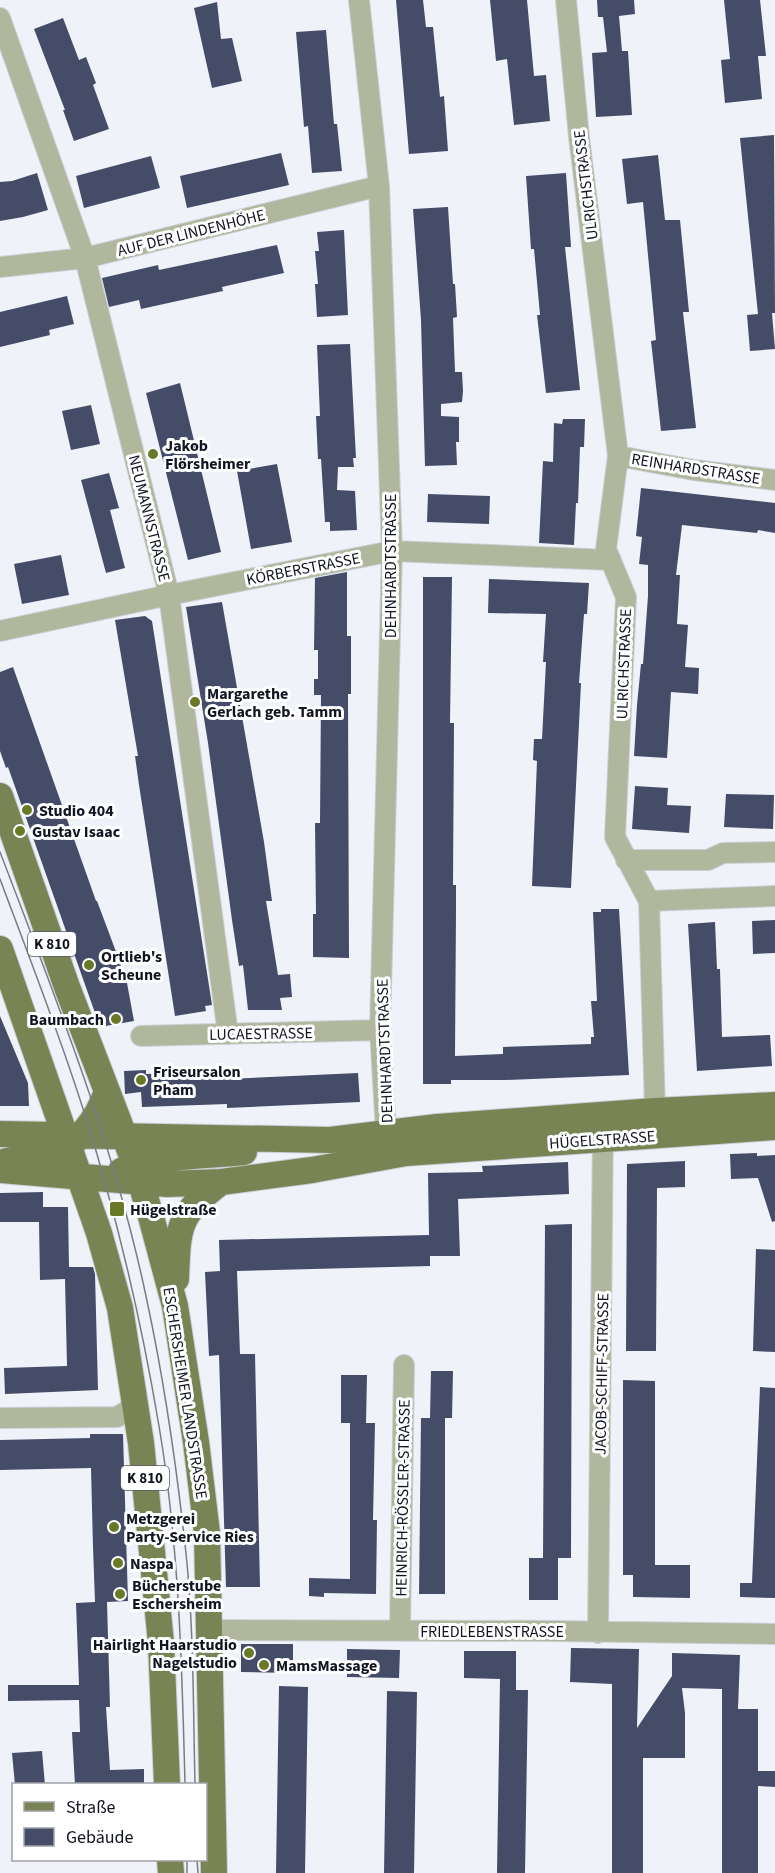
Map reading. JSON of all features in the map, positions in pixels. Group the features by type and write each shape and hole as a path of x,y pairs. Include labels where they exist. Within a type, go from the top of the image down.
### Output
{"main road":[{"name":"ESCHERSHEIMER LANDSTRASSE","path":"0,796 67,987 138,1173 175,1306 207,1533 214,1873"},
{"name":"K 810","path":"0,949 71,1138 80,1178 107,1258 120,1308 135,1401 161,1643 167,1783"},
{"path":"0,1162 50,1155 96,1116 107,1091"},
{"name":"HÜGELSTRASSE","path":"0,1170 107,1180 138,1173 167,1184 221,1182 312,1170 406,1153 603,1127 655,1111 775,1105"},
{"name":"HÜGELSTRASSE","path":"0,1134 71,1138 124,1136 330,1140 437,1126 775,1127"},
{"path":"138,1173 330,1140"},
{"path":"90,1209 94,1196 107,1180"},
{"path":"175,1306 177,1241 182,1222 201,1197 221,1182"}],"street":[{"name":"DEHNHARDTSTRASSE","path":"358,0 379,186 392,551 380,1030 386,1132"},
{"name":"ULRICHSTRASSE","path":"566,0 579,137 618,456 606,549 626,597 615,837 649,901 655,1111"},
{"name":"NEUMANNSTRASSE","path":"0,18 85,258 169,595 228,1034"},
{"name":"AUF DER LINDENHÖHE","path":"0,267 85,258 379,186"},
{"name":"REINHARDSTRASSE","path":"618,456 694,470 775,480"},
{"name":"KÖRBERSTRASSE","path":"0,631 392,551 611,560"},
{"path":"626,860 708,860 723,853 775,852"},
{"path":"649,901 775,896"},
{"name":"LUCAESTRASSE","path":"141,1036 380,1030"},
{"name":"JACOB-SCHIFF-STRASSE","path":"598,1633 603,1127"},
{"name":"HEINRICH-RÖSSLER-STRASSE","path":"400,1630 404,1365"},
{"path":"0,1418 117,1417 127,1411 135,1401"},
{"name":"FRIEDLEBENSTRASSE","path":"209,1630 775,1634"}],"building":[{"path":"396,0 423,0 426,27 433,27 440,97 444,96 448,151 409,154"},
{"path":"490,0 527,0 534,76 546,75 550,121 514,125 507,59 496,61"},
{"path":"597,0 634,0 635,14 619,16 622,51 628,51 632,115 596,117 592,53 607,52 603,17 598,17"},
{"path":"724,0 760,0 766,56 758,56 762,99 725,103 721,60 730,59"},
{"path":"217,2 221,39 232,38 242,81 212,88 194,8"},
{"path":"63,18 79,60 86,57 96,83 93,85 109,129 74,141 63,110 65,110 34,29"},
{"path":"326,30 334,124 337,124 342,171 312,173 308,126 304,127 296,32"},
{"path":"774,135 775,313 772,313 775,349 750,351 747,315 758,314 740,138"},
{"path":"281,153 289,185 187,208 180,176"},
{"path":"658,155 665,220 680,220 689,312 683,312 696,428 661,431 651,341 656,340 643,202 627,204 622,159"},
{"path":"151,156 160,188 84,208 76,176"},
{"path":"37,173 48,210 0,221 0,182 12,181"},
{"path":"566,173 571,247 565,247 580,390 546,393 537,315 540,315 534,249 531,249 526,176"},
{"path":"448,207 457,317 453,318 455,372 462,372 463,391 462,402 441,404 441,416 459,417 459,442 456,442 457,465 425,466 421,320 413,209"},
{"path":"344,230 348,315 317,317 315,284 318,284 315,251 319,251 317,232"},
{"path":"277,245 284,273 222,287 223,291 141,309 139,300 109,307 102,278 158,265 159,270"},
{"path":"67,296 74,324 49,330 50,335 0,347 0,312"},
{"path":"350,344 356,458 353,458 354,467 338,467 337,490 355,491 357,530 330,531 330,522 325,522 321,459 318,459 316,416 320,416 317,345"},
{"path":"180,383 221,552 188,560 146,393"},
{"path":"91,405 100,444 71,450 62,411"},
{"path":"563,419 585,419 584,447 580,447 574,545 539,543 543,461 553,462 554,423 562,424"},
{"path":"277,464 292,542 251,549 237,471"},
{"path":"109,473 119,508 110,510 125,568 106,573 81,480"},
{"path":"641,488 775,503 775,533 682,525 676,575 680,575 677,624 688,625 685,667 699,668 698,694 671,692 667,758 634,756 648,596 648,565 639,564 642,537 636,536"},
{"path":"428,494 490,496 489,524 427,522"},
{"path":"61,555 69,595 22,604 14,564"},
{"path":"347,572 347,636 351,636 351,694 348,694 349,958 313,957 313,914 316,914 315,823 320,823 321,695 314,695 314,679 318,679 318,650 314,650 315,578"},
{"path":"423,577 452,577 450,723 454,723 455,1056 503,1054 503,1047 591,1044 591,1037 594,1037 591,1001 597,1001 593,912 601,912 601,909 619,909 629,1075 451,1080 451,1084 423,1084"},
{"path":"489,579 589,583 587,614 584,614 579,683 581,683 571,888 532,886 537,761 533,760 534,739 542,739 546,614 488,613"},
{"path":"222,602 264,842 272,901 266,901 278,975 290,974 292,997 280,998 282,1010 248,1010 243,965 239,966 232,920 208,743 186,607"},
{"path":"145,616 152,621 212,1005 205,1006 206,1011 175,1016 139,785 135,756 138,756 115,620"},
{"path":"13,667 127,983 134,1021 100,1027 8,767 6,768 0,751 0,672"},
{"path":"635,786 668,788 667,805 691,806 689,833 632,829"},
{"path":"726,794 774,795 773,829 724,827"},
{"path":"775,920 775,953 753,954 752,921"},
{"path":"715,922 717,969 720,969 722,1037 770,1035 772,1066 697,1071 688,924"},
{"path":"0,1016 28,1083 29,1106 0,1106"},
{"path":"146,1070 146,1074 226,1071 226,1079 358,1073 360,1102 227,1108 227,1104 142,1107 141,1092 125,1094 124,1071"},
{"path":"757,1153 757,1156 775,1155 775,1221 772,1222 758,1178 731,1179 730,1154"},
{"path":"685,1161 685,1187 657,1188 656,1351 626,1351 627,1164"},
{"path":"568,1162 569,1194 458,1199 460,1256 430,1256 430,1266 237,1271 240,1354 255,1354 260,1587 226,1587 219,1355 209,1356 205,1272 220,1271 219,1240 429,1235 428,1173 483,1172 482,1166"},
{"path":"43,1192 43,1207 68,1207 69,1267 93,1267 95,1274 98,1390 5,1394 4,1368 67,1366 65,1279 40,1280 39,1222 0,1222 0,1193"},
{"path":"572,1224 571,1558 558,1558 558,1600 529,1600 529,1558 543,1558 545,1225"},
{"path":"756,1249 775,1250 775,1352 753,1351"},
{"path":"431,1371 453,1371 452,1418 445,1418 445,1594 419,1594 421,1418 430,1418"},
{"path":"341,1375 367,1375 366,1423 375,1423 373,1520 377,1520 376,1594 324,1593 324,1597 309,1596 309,1578 350,1579 350,1423 341,1423"},
{"path":"623,1380 655,1381 655,1565 690,1565 690,1598 633,1597 633,1575 623,1575"},
{"path":"760,1387 775,1388 775,1598 740,1597 740,1583 752,1583"},
{"path":"90,1434 123,1434 128,1601 107,1602 110,1707 106,1707 110,1770 144,1769 144,1783 75,1783 72,1732 80,1732 79,1700 8,1701 8,1685 79,1685 76,1603 95,1602 91,1468 0,1470 0,1440 90,1438"},
{"path":"241,1644 293,1644 293,1673 241,1672"},
{"path":"571,1648 639,1649 637,1728 672,1676 672,1653 740,1655 738,1709 758,1709 758,1771 775,1771 775,1787 758,1786 758,1873 722,1873 722,1689 682,1688 685,1713 685,1758 643,1758 643,1873 612,1873 612,1684 570,1682"},
{"path":"347,1649 400,1650 399,1678 347,1677"},
{"path":"464,1651 516,1651 516,1690 528,1690 525,1873 497,1873 500,1679 464,1678"},
{"path":"279,1686 308,1687 305,1873 276,1873"},
{"path":"387,1691 417,1692 414,1873 384,1873"},
{"path":"42,1751 45,1783 15,1783 12,1753"}],"tram line":[{"path":"0,852 63,1018 101,1130 134,1243 147,1301 169,1422 188,1574 192,1634 195,1783"},
{"path":"0,879 55,1028 93,1141 142,1333 159,1426 171,1515 181,1650 185,1783"},
{"path":"187,1861 187,1873"},
{"path":"197,1861 198,1873"}],"place":[{"name":"Jakob Flörsheimer","path":"153,454"},
{"name":"Margarethe Gerlach geb. Tamm","path":"195,702"},
{"name":"Studio 404","path":"27,810"},
{"name":"Gustav Isaac","path":"20,831"},
{"name":"Ortlieb's Scheune","path":"89,965"},
{"name":"Baumbach","path":"116,1019"},
{"name":"Friseursalon Pham","path":"141,1080"},
{"name":"Hügelstraße","path":"117,1209"},
{"name":"Metzgerei Party-Service Ries","path":"114,1527"},
{"name":"Naspa","path":"118,1563"},
{"name":"Bücherstube Eschersheim","path":"120,1594"},
{"name":"Hairlight Haarstudio Nagelstudio","path":"249,1653"},
{"name":"MamsMassage","path":"264,1665"}]}
